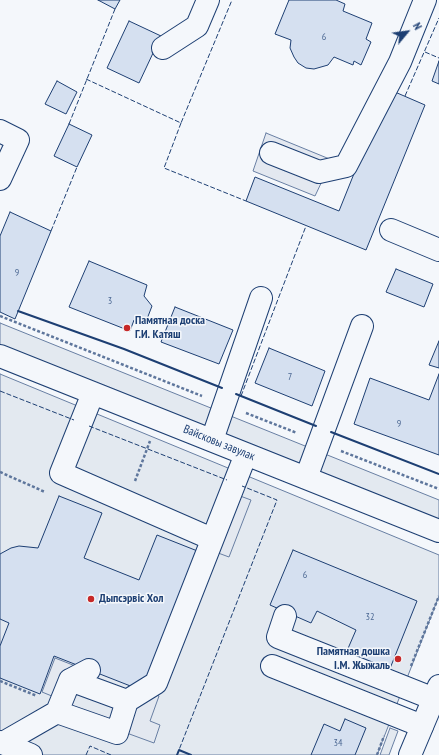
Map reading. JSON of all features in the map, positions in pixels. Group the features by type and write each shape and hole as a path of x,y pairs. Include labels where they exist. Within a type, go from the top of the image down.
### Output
{"street":[{"path":"163,48 198,26 208,0"},
{"path":"271,153 319,172 346,166 400,62 425,0"},
{"path":"0,130 18,140 0,179"},
{"path":"391,230 438,248"},
{"path":"212,440 261,298"},
{"path":"306,478 362,326"},
{"name":"Вайсковы завулак","path":"0,356 439,530"},
{"path":"94,393 61,474 128,501 212,539"},
{"path":"58,709 117,733 127,701 156,683 246,454"},
{"path":"285,616 278,637 436,692 410,755"},
{"path":"272,666 422,726"},
{"path":"1,743 58,709 80,675 127,701"},
{"path":"1,743 31,755"}],"path":[{"path":"0,681 58,709"}],"shaded area":[{"path":"266,133 332,160 315,196 253,171"},
{"path":"0,323 439,500 439,527 0,350"},
{"path":"0,374 439,555 439,596 377,755 0,755"},
{"path":"232,493 251,500 229,557 210,550"},
{"path":"55,658 83,669 69,703 42,692"},
{"path":"129,685 159,696 150,721 160,725 154,743 113,728"},
{"path":"390,728 398,731 389,755 380,755"}],"building":[{"path":"98,0 120,0 115,9"},
{"path":"289,0 336,0 345,4 343,11 372,23 366,39 371,42 361,65 354,61 353,65 334,57 328,65 314,69 306,68 298,63 290,48 291,40 275,34"},
{"path":"129,21 161,36 139,83 107,68"},
{"path":"439,61 439,84 432,81"},
{"path":"57,81 77,92 66,114 45,104"},
{"path":"388,89 425,105 366,250 246,201 255,177 339,211"},
{"path":"69,124 92,135 77,167 54,156"},
{"path":"10,212 51,231 15,319 0,312 0,236"},
{"path":"89,261 147,285 144,296 152,306 147,319 134,320 130,331 69,307"},
{"path":"396,269 433,284 424,307 386,292"},
{"path":"175,307 233,330 219,364 161,342"},
{"path":"439,341 439,368 429,365"},
{"path":"269,348 325,371 312,406 255,383"},
{"path":"439,374 439,455 354,424 370,378 429,400"},
{"name":"Дыпсэрвіс Хол","path":"59,496 102,513 84,558 139,580 157,535 200,552 151,680 133,687 54,656 40,694 0,678 0,646 9,623 0,619 0,554 11,548 19,546 38,548"},
{"path":"293,550 417,601 387,676 343,660 356,630 317,611 311,623 270,605"},
{"path":"345,719 366,728 355,755 311,755 324,724 340,731"}],"fence":[{"path":"86,79 181,123 232,0"},
{"path":"69,124 115,9"},
{"path":"405,96 439,18"},
{"path":"425,52 439,58"},
{"path":"181,123 164,168 246,201"},
{"path":"51,231 77,167"},
{"path":"241,396 306,226"},
{"path":"0,391 74,420"},
{"path":"89,426 227,480"},
{"path":"177,755 277,500 242,486"},
{"path":"86,755 90,746 111,755"}],"wall":[{"path":"18,311 124,349 222,388"},
{"path":"236,394 316,426"},
{"path":"331,432 439,474"},
{"path":"177,755 179,750 191,755"}],"place":[{"name":"Памятная доска Г.И. Катяш","path":"127,328"},
{"name":"Дыпсэрвіс Хол","path":"91,599"},
{"name":"Памятная дошка І.М. Жыжаль","path":"398,659"}]}
